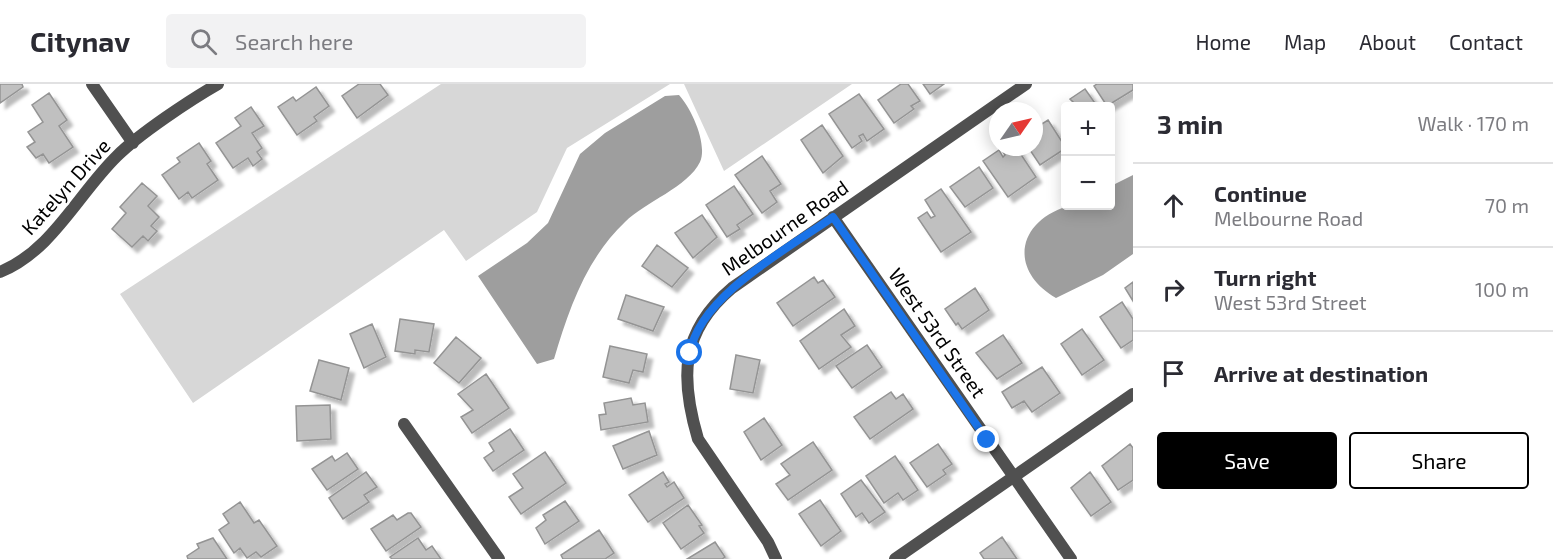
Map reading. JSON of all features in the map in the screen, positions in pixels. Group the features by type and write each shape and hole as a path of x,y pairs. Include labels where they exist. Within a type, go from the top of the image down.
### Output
{"street":[{"path":"93,84 134,143"},
{"name":"Katelyn Drive","path":"0,272 21,262 45,242 109,165 134,143 218,84"},
{"name":"Melbourne Road","path":"776,559 768,542 698,439 686,393 687,366 700,328 716,303 732,288 1026,84"},
{"name":"West 53rd Street","path":"833,217 1071,559"},
{"path":"895,559 1133,394"},
{"path":"404,423 499,559"}],"shaded area":[{"path":"441,84 670,84 567,148 537,212 466,261 444,230 193,403 120,294"},
{"path":"684,84 852,84 724,171"},
{"path":"679,95 688,108 700,136 702,154 700,162 686,179 633,215 611,236 589,268 573,303 554,359 537,364 478,276 527,243 548,223 580,154 605,133 665,96"},
{"path":"1133,175 1133,254 1103,275 1056,298 1041,287 1025,261 1025,248 1029,235 1038,223 1061,209 1115,210 1115,184"}],"building":[{"path":"0,84 22,84 23,87 0,103"},
{"path":"359,84 380,84 388,95 357,118 342,96"},
{"path":"901,84 908,84 920,101 911,106 914,109 894,123 878,100"},
{"path":"923,84 944,84 930,94"},
{"path":"1097,84 1133,84 1133,90 1114,102 1104,102 1094,86"},
{"path":"316,87 329,106 314,117 317,121 297,135 278,107 293,97 296,101"},
{"path":"1085,89 1094,102 1073,102 1070,99"},
{"path":"49,93 67,120 59,126 73,147 49,163 43,154 36,158 27,147 35,142 28,132 43,122 32,105"},
{"path":"859,94 884,129 867,141 863,134 859,136 862,141 852,148 829,114"},
{"path":"251,107 264,126 252,133 262,148 257,152 262,159 253,166 248,158 233,168 216,143 241,126 235,118"},
{"path":"1048,120 1061,140 1061,151 1040,165 1034,156 1043,156 1043,123"},
{"path":"822,125 843,156 823,173 801,140"},
{"path":"199,143 211,161 207,164 218,180 192,198 188,192 179,199 162,175 180,162 177,158"},
{"path":"762,156 781,184 770,191 777,202 762,213 735,175"},
{"path":"990,156 1022,156 1036,177 1008,197 983,161"},
{"path":"979,167 993,188 965,207 950,187"},
{"path":"142,183 157,196 148,206 159,217 151,226 157,231 148,241 143,236 132,247 112,229 126,213 120,207"},
{"path":"734,186 753,214 737,225 740,229 727,237 706,205"},
{"path":"941,189 971,232 941,252 918,218 927,212 931,218 935,216 925,200"},
{"path":"702,215 717,237 693,258 675,233"},
{"path":"657,245 688,268 672,287 642,266"},
{"path":"814,277 818,283 823,280 835,297 793,326 777,303"},
{"path":"1133,282 1133,301 1125,288"},
{"path":"975,288 989,310 962,329 958,323 956,325 945,309"},
{"path":"626,295 664,307 653,331 618,319"},
{"path":"1122,302 1133,319 1133,340 1121,348 1100,317"},
{"path":"844,309 855,326 841,335 851,347 819,369 800,341"},
{"path":"400,319 434,324 429,352 415,350 415,354 395,351"},
{"path":"372,324 386,357 364,368 350,334"},
{"path":"1082,329 1104,360 1082,375 1061,344"},
{"path":"1003,335 1022,363 997,379 976,353"},
{"path":"456,337 481,358 459,383 434,363"},
{"path":"867,345 882,367 852,388 836,366"},
{"path":"610,346 647,354 643,372 633,370 629,383 603,377"},
{"path":"736,355 760,360 753,393 730,389"},
{"path":"319,360 349,368 341,400 310,391"},
{"path":"1042,367 1060,393 1032,412 1024,401 1012,408 1002,392"},
{"path":"486,374 509,408 472,433 461,417 473,410 458,394"},
{"path":"891,392 896,399 903,394 913,409 870,439 854,417"},
{"path":"631,398 633,405 645,403 648,422 601,430 599,415 606,414 604,403"},
{"path":"330,405 331,439 297,441 296,406"},
{"path":"764,418 782,445 761,460 744,432"},
{"path":"510,429 524,450 493,471 484,458 494,451 489,443"},
{"path":"649,431 657,455 623,469 613,446"},
{"path":"813,442 832,470 788,500 776,484 790,475 781,464"},
{"path":"938,444 952,464 943,470 946,474 927,487 910,463"},
{"path":"1130,444 1133,448 1133,480 1118,490 1102,466"},
{"path":"545,452 566,483 521,514 509,497 523,488 513,474"},
{"path":"347,453 358,469 327,490 312,469 332,456 335,461"},
{"path":"895,456 918,490 903,500 898,493 884,503 866,476"},
{"path":"366,472 377,487 364,495 369,502 343,519 329,498"},
{"path":"663,472 669,482 665,484 667,487 674,482 684,498 648,522 629,495"},
{"path":"1090,472 1111,502 1091,516 1071,488"},
{"path":"861,480 885,512 869,523 862,513 856,517 841,494"},
{"path":"820,500 841,531 821,546 799,514"},
{"path":"565,501 579,521 545,544 536,528 546,520 543,515"},
{"path":"240,502 254,523 259,520 277,546 261,557 256,552 247,558 240,548 234,553 219,530 229,523 223,514"},
{"path":"688,505 702,525 699,526 704,533 681,549 663,523"},
{"path":"411,513 421,527 386,551 371,529 393,515 397,520"},
{"path":"599,530 614,553 605,559 563,559 561,555"},
{"path":"1002,537 1017,559 984,559 980,553"},
{"path":"213,538 227,559 188,559 187,556 199,548 197,544"},
{"path":"418,538 426,550 432,546 441,559 392,559 390,557"},
{"path":"715,542 725,557 722,559 687,559"}],"route":[{"path":"690,353 706,317 729,290 833,217 987,440"}]}
